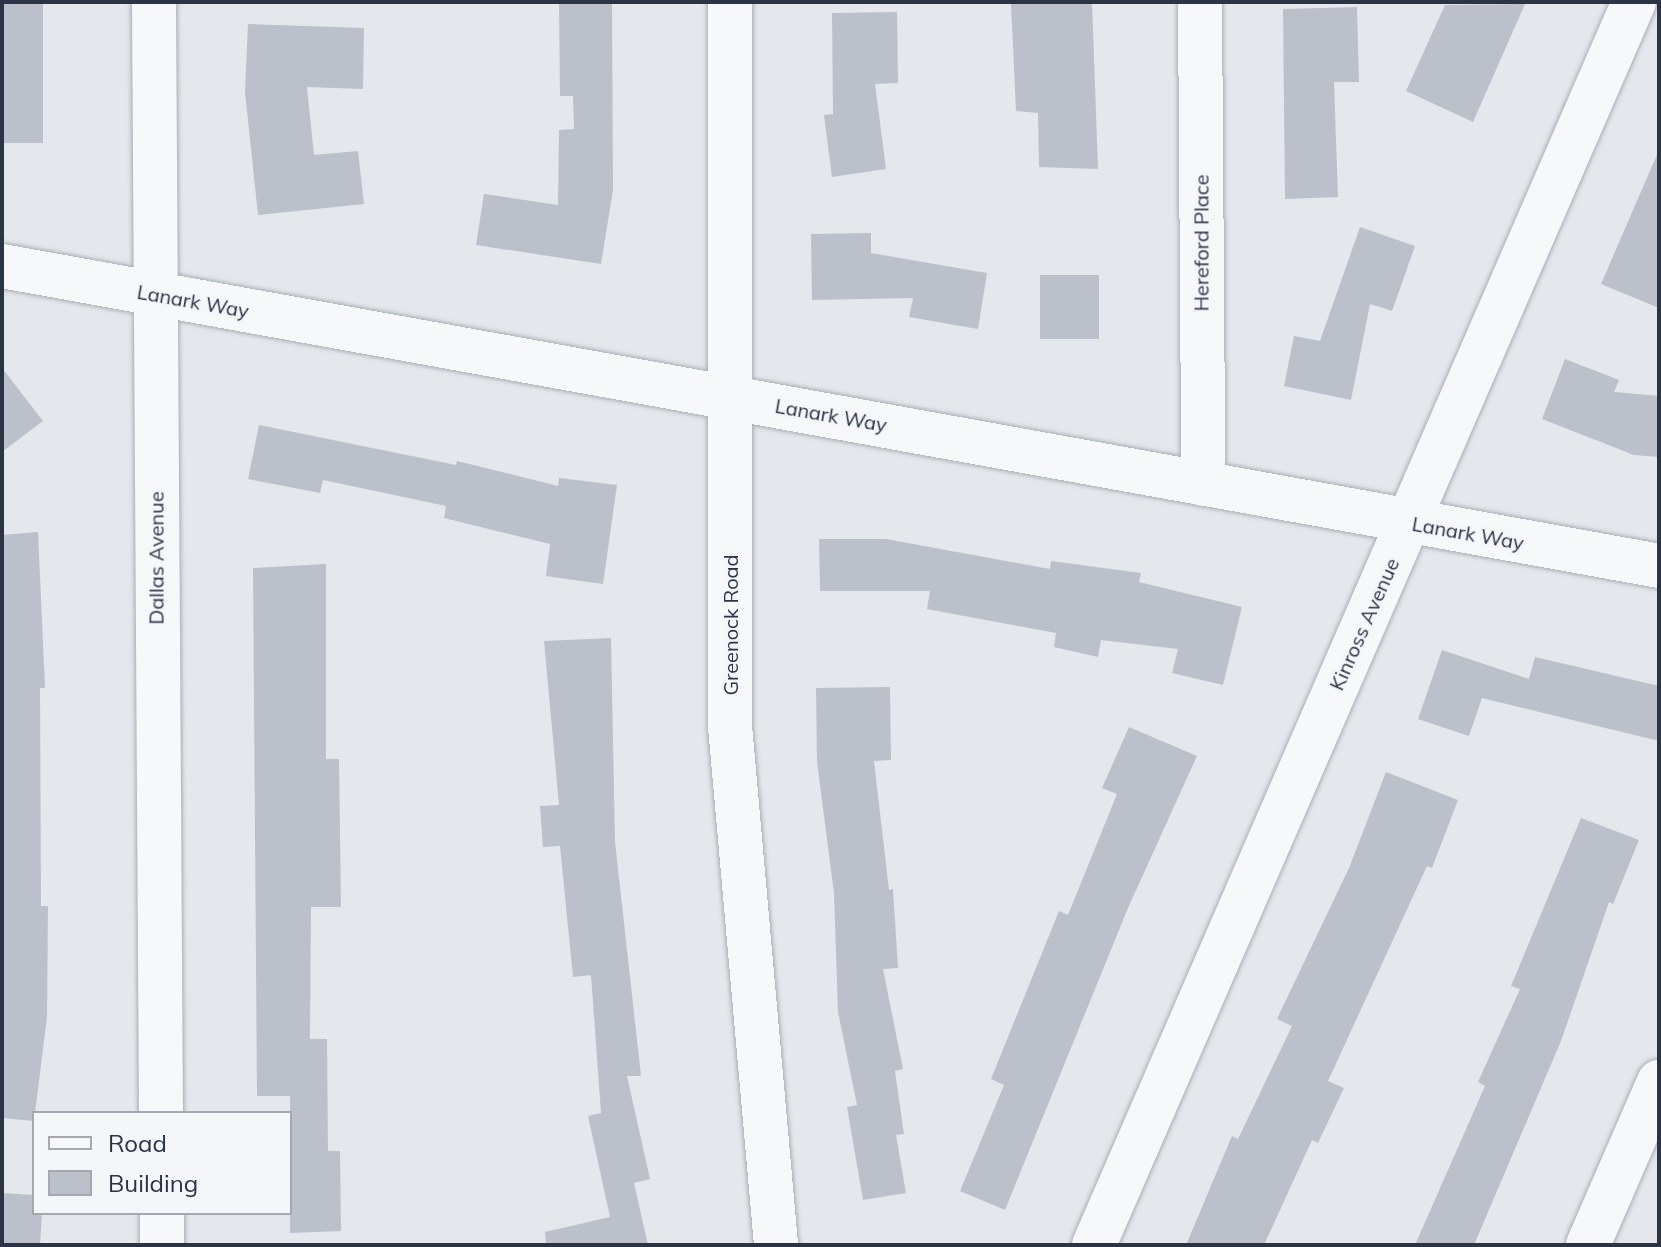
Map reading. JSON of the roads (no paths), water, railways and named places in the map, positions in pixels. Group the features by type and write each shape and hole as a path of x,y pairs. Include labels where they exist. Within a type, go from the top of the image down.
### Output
{"street":[{"name":"Dallas Avenue","path":"154,2 161,1111"},
{"name":"Greenock Road","path":"730,2 730,726 776,1245"},
{"name":"Hereford Place","path":"1200,2 1203,484"},
{"name":"Kinross Avenue","path":"1094,1245 1634,2"},
{"name":"Lanark Way","path":"2,266 1659,566"},
{"path":"1588,1245 1659,1082"},
{"path":"162,1215 162,1245"}]}
